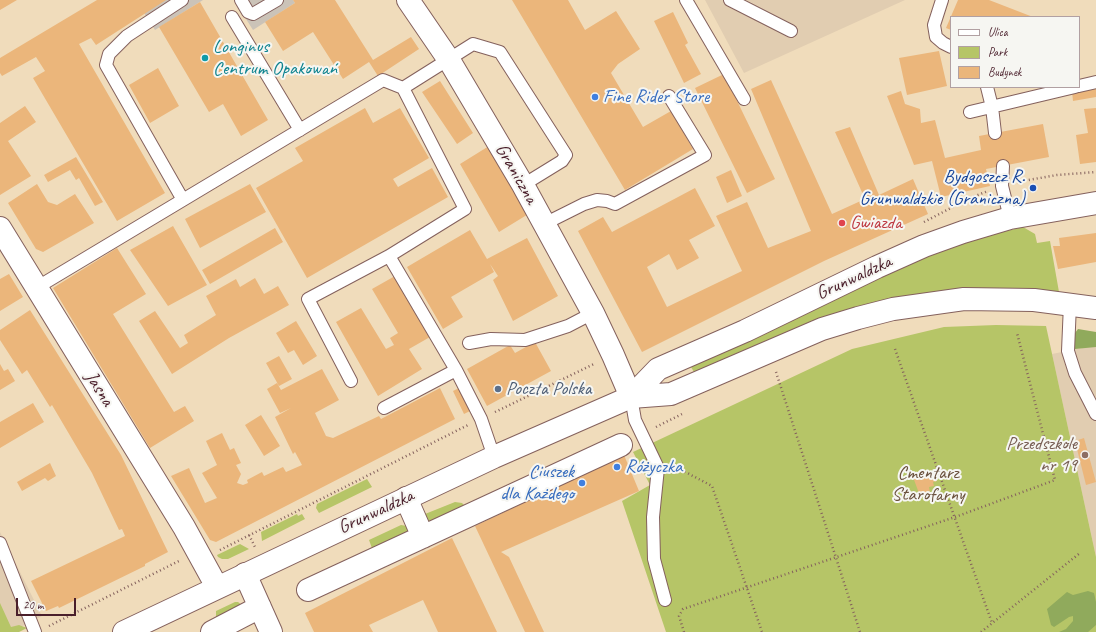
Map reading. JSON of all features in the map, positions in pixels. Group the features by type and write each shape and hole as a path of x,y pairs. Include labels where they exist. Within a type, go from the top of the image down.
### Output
{"main road":[{"name":"Graniczna","path":"408,0 450,60 523,185 593,312 630,397"},
{"name":"Grunwaldzka","path":"630,397 658,369 745,331 924,246 963,232 1010,218 1096,203"},
{"name":"Jasna","path":"0,228 198,550 217,587"},
{"name":"Grunwaldzka","path":"124,632 494,457 630,397 671,394 822,329 893,309 964,299 1034,300 1096,308"},
{"path":"308,590 621,445"},
{"path":"406,498 423,537"},
{"path":"245,574 271,632"},
{"path":"212,632 260,607"}],"lane":[{"path":"182,0 127,36 109,54 106,65 183,200"},
{"path":"241,0 248,12 253,14 277,0"},
{"path":"686,0 744,99"},
{"path":"730,0 791,31"},
{"path":"942,0 934,25 936,37 950,46"},
{"path":"232,17 300,130"},
{"path":"403,88 450,60 473,44 500,52 566,155 562,161 523,185"},
{"path":"36,288 383,80 403,88 465,209 389,256 308,299 351,381"},
{"path":"1080,86 1096,82"},
{"path":"987,88 992,107 995,133"},
{"path":"970,112 1071,88"},
{"path":"544,224 584,204 597,200 615,204 705,155 669,96"},
{"path":"1003,166 1002,186 1010,218"},
{"path":"389,256 456,370 481,418 494,457"},
{"path":"1070,304 1068,351 1075,372 1096,414"},
{"path":"469,343 492,340 525,340 568,326 593,312"},
{"path":"384,408 456,370"},
{"path":"630,397 635,420 658,468 653,517 654,559 665,600"},
{"path":"0,543 39,630"}],"path":[{"path":"918,225 970,198 1002,186 1057,175 1078,175 1096,172"},
{"path":"684,632 680,616 683,609 835,556 955,517 1055,480 1017,333"},
{"path":"895,349 992,623"},
{"path":"39,630 187,558 198,550 215,552 481,418 613,355"},
{"path":"775,368 860,632"},
{"path":"650,453 712,486 762,632"},
{"path":"981,632 1080,554"}],"shaded area":[{"path":"136,0 203,0 155,30"},
{"path":"234,0 293,0 295,3 253,30"},
{"path":"705,0 905,0 744,73"},
{"name":"Przedszkole nr 19","path":"1087,347 1096,347 1096,557 1052,354"},
{"path":"0,532 42,616 11,632 0,632"}],"green space":[{"path":"1023,227 1035,234 1037,243 1050,241 1059,292 987,288 905,296 879,302 694,372 691,367 924,258 982,237"},
{"name":"Cmentarz Starofarny","path":"996,325 1046,326 1096,557 1096,632 666,632 622,501 650,485 633,452 852,349 944,327"},
{"path":"1078,329 1096,332 1096,347 1075,349 1075,333"},
{"path":"367,479 372,487 319,513 316,508 317,504"},
{"path":"455,502 462,503 465,506 431,525 423,517 425,514"},
{"path":"297,514 298,516 302,514 305,519 262,541 261,532"},
{"path":"401,525 407,526 409,534 373,551 369,540"},
{"path":"240,544 249,549 228,559 218,557 217,555"},
{"path":"1088,591 1094,593 1096,602 1096,625 1088,632 1059,632 1066,629 1073,621 1073,616 1054,627 1051,625 1047,609 1067,592 1073,595"},
{"path":"238,602 243,606 216,619 216,611"},
{"path":"0,603 11,627 19,625 27,628 19,632 0,632"}],"building":[{"path":"0,0 17,0 0,10"},
{"path":"97,0 166,0 96,45 91,38 79,44 165,193 117,221 33,78 45,71 36,57 2,76 0,73 0,58"},
{"path":"293,0 335,0 373,60 411,37 419,49 378,76 369,62 343,79 313,32 283,51 265,22 295,3"},
{"path":"512,0 568,0 585,30 616,11 640,49 618,64 611,73 643,127 671,111 693,149 625,190"},
{"path":"958,0 989,0 1030,16 951,16"},
{"name":"Longinus Centrum Opakowań","path":"200,2 268,120 241,136 223,104 209,112 159,27"},
{"path":"673,12 688,43 685,45 701,74 684,83 654,21"},
{"path":"950,19 950,30 946,28"},
{"path":"939,51 947,86 907,95 899,58"},
{"path":"158,68 179,106 150,123 129,85"},
{"path":"724,74 775,179 747,193 695,88"},
{"path":"771,80 832,214 865,199 835,132 850,127 879,195 913,179 928,214 824,261 642,352 578,231 603,217 612,232 695,188 715,226 689,240 699,258 677,270 669,254 647,267 667,307 742,271 716,216 747,202 768,248 811,231 751,89"},
{"path":"440,81 473,133 457,144 422,92"},
{"path":"1096,87 1096,97 1073,101 1072,91"},
{"path":"901,91 905,104 920,109 921,123 935,120 945,158 981,150 979,136 1043,124 1049,157 986,169 990,186 941,197 932,161 914,165 887,96"},
{"path":"25,106 36,122 8,141 31,176 0,195 0,123"},
{"path":"365,108 373,123 400,108 429,158 393,179 398,187 432,168 448,197 307,278 256,188 303,161 295,148"},
{"path":"1096,108 1096,162 1080,164 1076,135 1088,133 1084,109"},
{"path":"489,146 530,213 499,232 460,164"},
{"path":"76,157 103,202 95,206 79,178 76,180 70,170 48,182 44,175"},
{"path":"731,170 742,196 727,203 716,177"},
{"path":"37,184 48,202 57,205 75,194 94,223 43,252 36,249 8,203"},
{"path":"250,184 266,212 200,248 185,219"},
{"path":"173,226 207,285 168,306 130,250"},
{"path":"275,228 283,242 210,284 202,270"},
{"path":"470,230 487,259 527,238 558,296 513,321 493,280 498,276 490,264 494,272 451,297 463,317 443,329 407,267"},
{"path":"1096,233 1096,262 1058,269 1053,246 1060,246 1059,238"},
{"path":"117,248 146,294 113,314 174,412 185,406 194,421 150,448 53,288"},
{"path":"9,274 23,297 0,311 0,279"},
{"path":"395,276 430,337 409,349 422,369 378,396 336,322 361,308 386,349 394,345 390,338 398,333 372,289"},
{"path":"255,278 264,294 278,286 289,305 229,338 172,374 139,321 155,311 180,348 188,343 184,335 216,315 206,296 236,279 240,287"},
{"path":"30,310 121,455 168,552 145,564 145,566 59,608 58,606 46,611 31,581 125,536 122,529 119,530 92,473 52,405 50,407 27,370 22,374 0,340 0,330"},
{"path":"296,321 317,356 303,365 294,350 288,353 276,333"},
{"name":"Poczta Polska","path":"535,342 551,371 487,406 467,369 510,345 515,353"},
{"path":"279,356 292,379 279,386 266,363"},
{"path":"0,364 4,371 8,369 15,381 0,390"},
{"path":"322,369 339,400 315,413 326,436 333,438 379,416 381,419 440,388 455,419 216,542 210,540 171,476 189,468 205,503 217,498 202,473 217,465 206,441 222,433 230,450 234,448 241,463 236,465 241,474 237,483 243,485 248,483 247,480 262,472 264,476 283,467 286,472 302,465 295,452 293,454 275,417 291,408 280,413 267,389 277,383 281,390"},
{"path":"461,387 474,409 464,414 453,391"},
{"path":"33,403 44,422 0,448 0,422"},
{"path":"261,415 280,446 264,456 245,425"},
{"path":"1084,438 1096,482 1086,485 1075,441"},
{"path":"624,455 639,491 501,552 509,557 544,632 525,632 475,526"},
{"path":"50,463 56,476 48,481 45,478 22,491 17,482"},
{"path":"929,472 930,474 934,472 937,481 933,482 934,486 929,487 930,493 920,496 913,477"},
{"path":"452,538 497,632 438,632 423,600 369,625 373,632 314,632 305,613"}],"place":[{"name":"Longinus Centrum Opakowań","path":"205,58"},
{"name":"Fine Rider Store","path":"595,97"},
{"name":"Bydgoszcz R. Grunwaldzkie (Graniczna)","path":"1033,188"},
{"name":"Gwiazda","path":"842,223"},
{"name":"Poczta Polska","path":"498,389"},
{"name":"Przedszkole nr 19","path":"1085,455"},
{"name":"Różyczka","path":"617,467"},
{"name":"Ciuszek dla Każdego","path":"582,483"}]}
